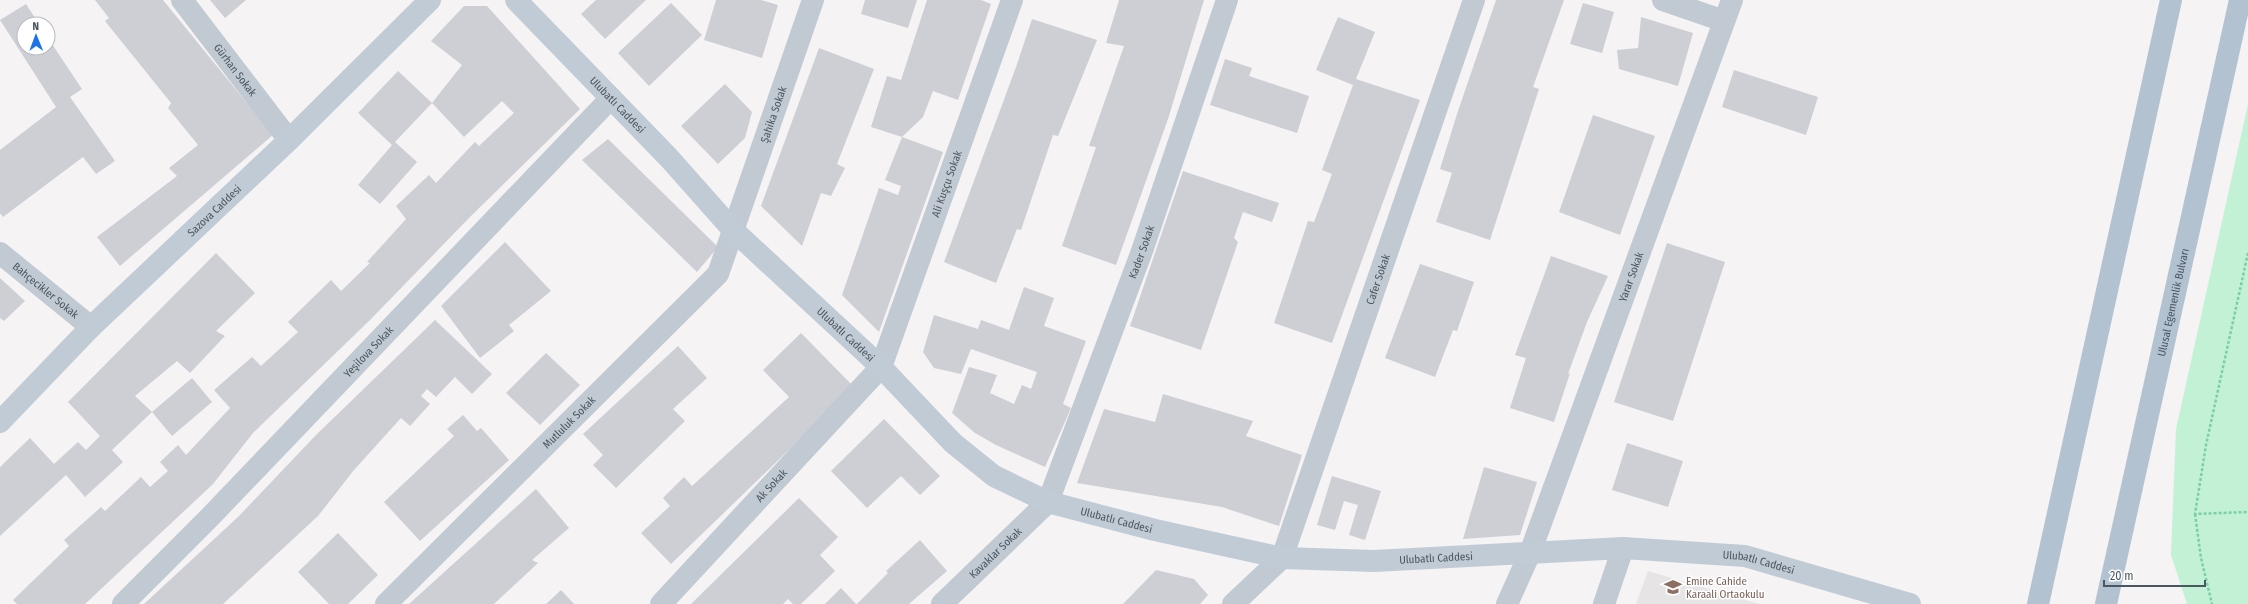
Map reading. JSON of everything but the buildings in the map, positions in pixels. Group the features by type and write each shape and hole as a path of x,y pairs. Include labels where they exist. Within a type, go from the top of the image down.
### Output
{"main road":[{"path":"2038,604 2171,0"},
{"name":"Ulusal Egemenlik Bulvarı","path":"2106,604 2240,0"}],"street":[{"name":"Gürhan Sokak","path":"182,0 289,140"},
{"name":"Sazova Caddesi","path":"0,422 91,327 289,140 430,0"},
{"name":"Ulubatlı Caddesi","path":"516,0 669,158 732,229 881,367 953,443 994,476 1048,502 1155,530 1282,558 1374,562 1623,548 1745,556 1910,604"},
{"name":"Şahika Sokak","path":"732,229 813,0"},
{"name":"Ali Kuşçu Sokak","path":"881,367 1012,0"},
{"name":"Kader Sokak","path":"1048,502 1142,251 1227,0"},
{"name":"Cafer Sokak","path":"1282,558 1474,0"},
{"path":"1663,0 1724,21"},
{"name":"Yarar Sokak","path":"1507,604 1530,553 1732,0"},
{"name":"Yeşilova Sokak","path":"123,604 215,512 611,98"},
{"name":"Mutluluk Sokak","path":"386,604 718,274 732,229"},
{"name":"Bahçecikler Sokak","path":"0,253 91,327"},
{"name":"Ak Sokak","path":"662,604 881,367"},
{"name":"Kavaklar Sokak","path":"942,604 1048,502"},
{"path":"1604,604 1623,548"},
{"path":"1233,604 1282,558"}],"path":[{"path":"2212,604 2201,558 2195,514 2206,445 2248,253"},
{"path":"2195,514 2248,512"}],"shaded area":[{"name":"Emine Cahide Karaali Ortaokulu","path":"1648,571 1759,604 1636,604"}],"green space":[{"path":"2248,104 2248,604 2187,604 2171,555 2176,429"}],"place":[{"name":"Emine Cahide Karaali Ortaokulu","path":"1673,587"}]}
